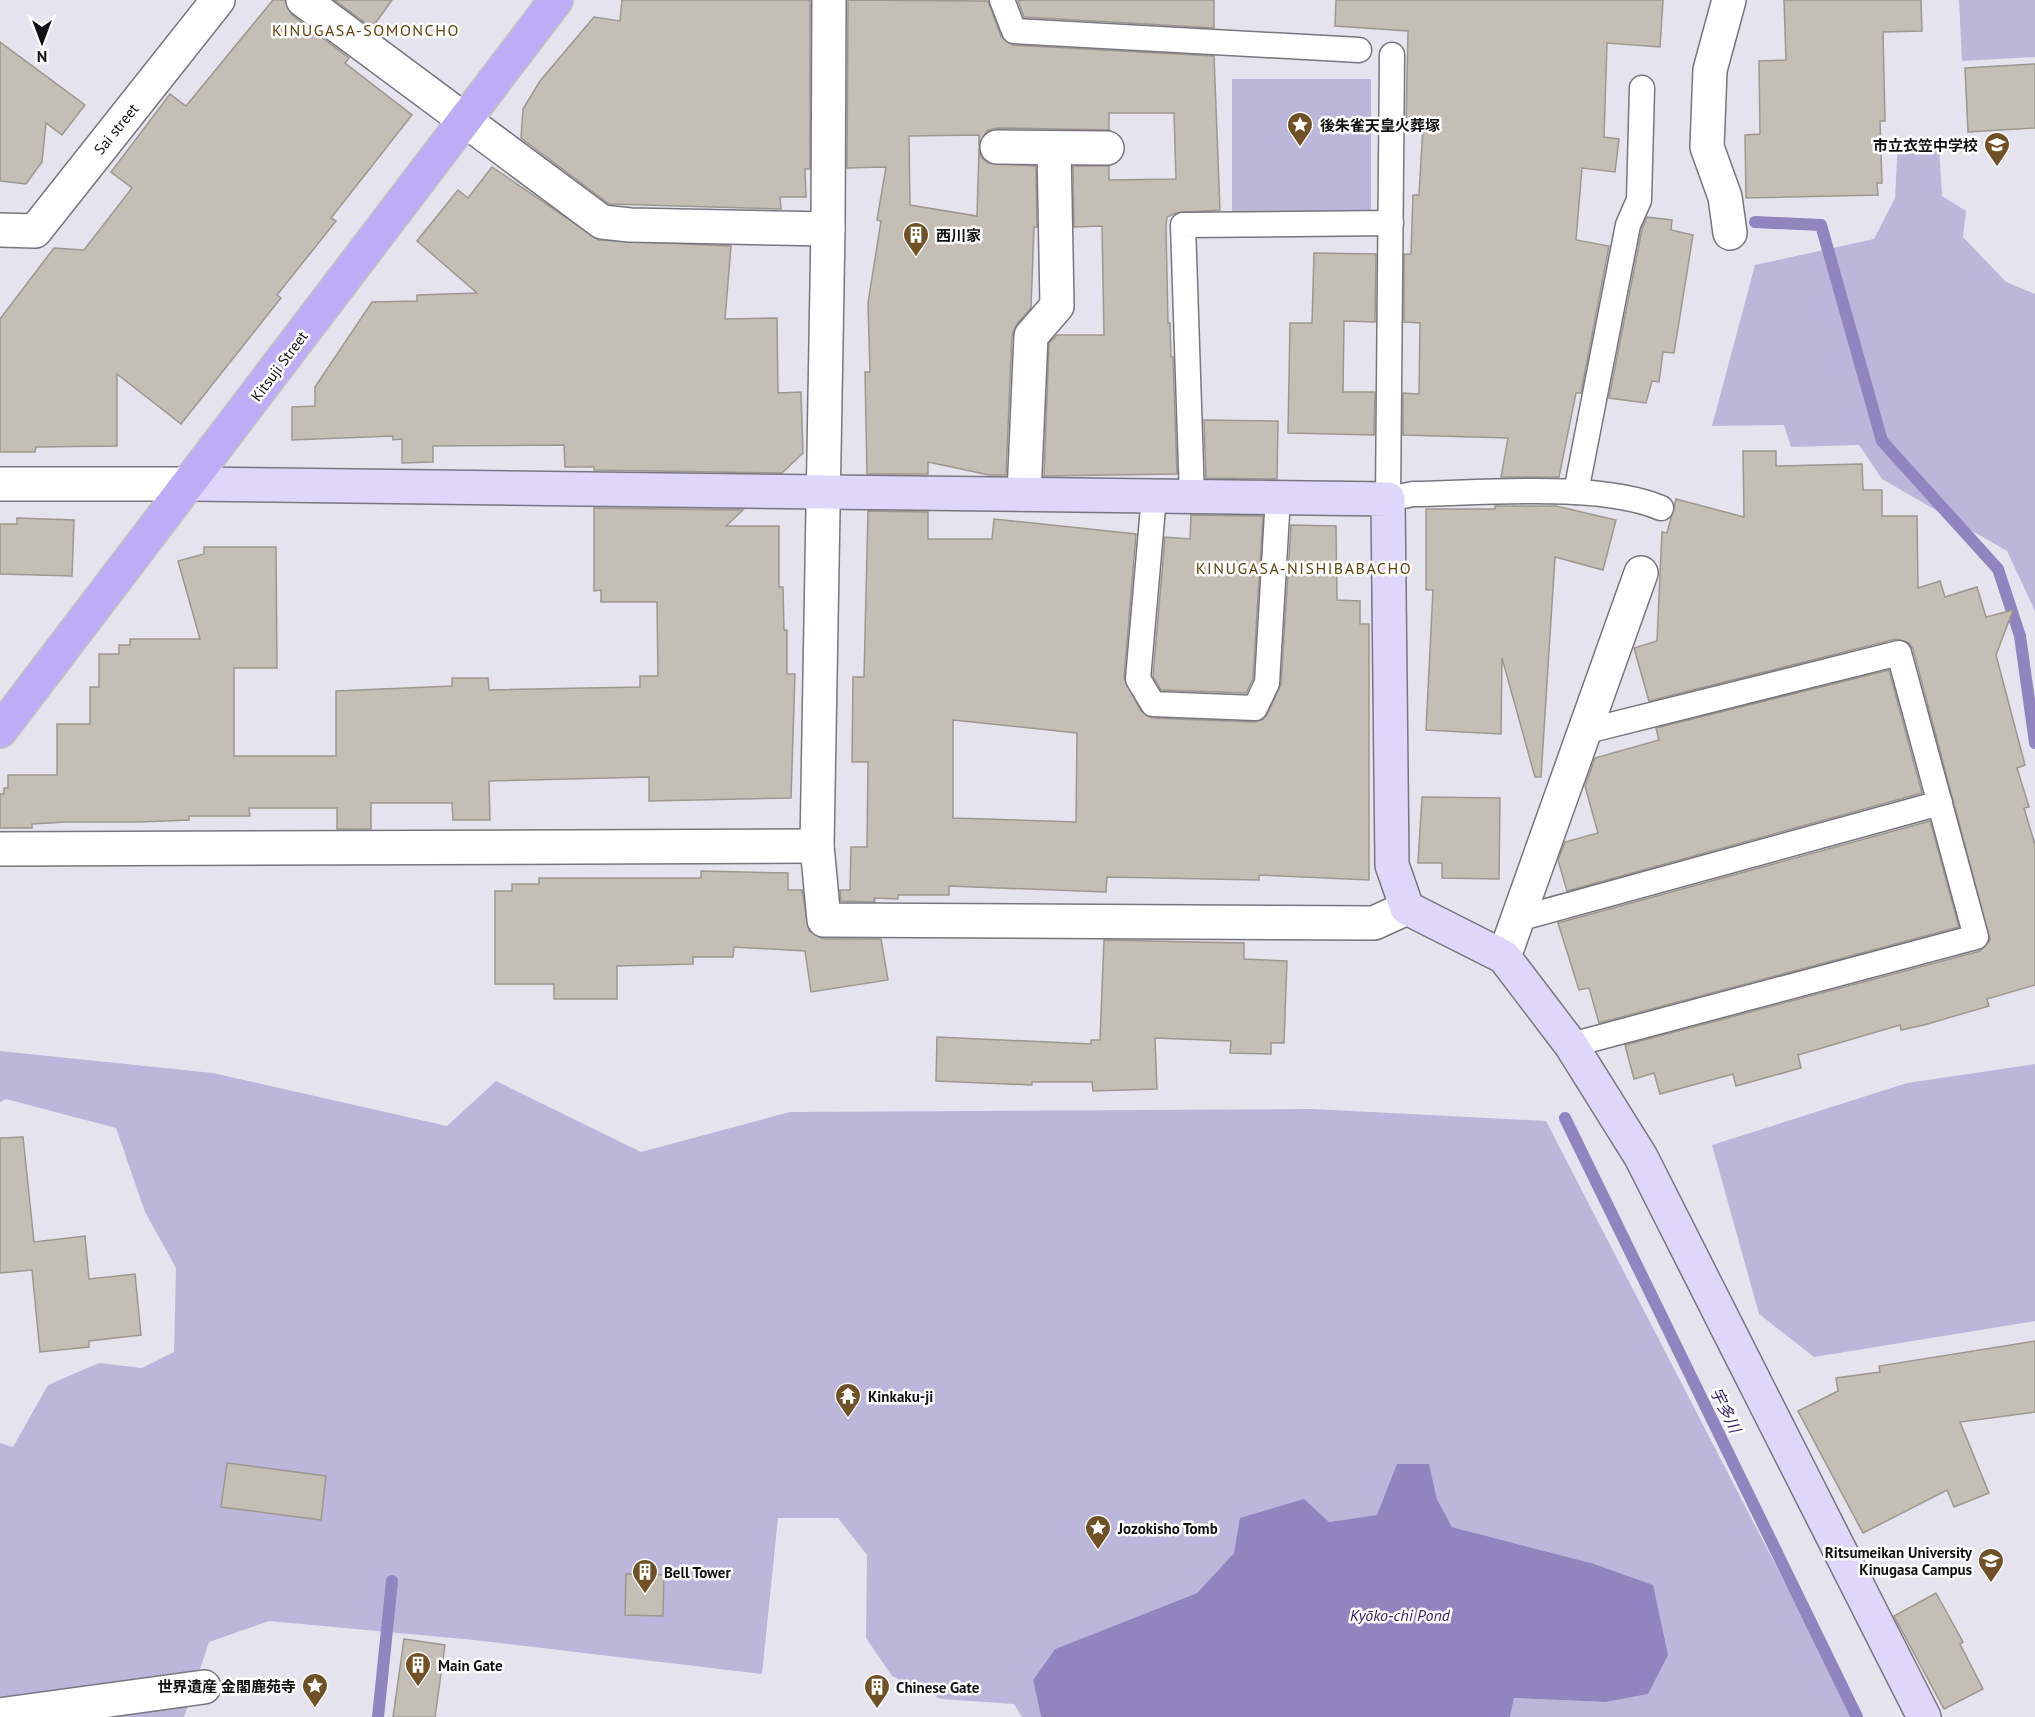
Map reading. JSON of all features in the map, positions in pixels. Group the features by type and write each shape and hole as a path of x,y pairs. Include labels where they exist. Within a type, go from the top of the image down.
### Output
{"main road":[{"name":"Kitsuji Street","path":"0,731 556,0"}],"street":[{"name":"Sai street","path":"0,230 35,231 218,0"},
{"path":"303,0 602,222 630,225 828,229"},
{"path":"829,0 828,229 817,846 824,920 1374,923 1407,908"},
{"path":"1729,0 1710,70 1707,147 1725,197 1730,233"},
{"path":"998,147 1107,147"},
{"path":"1024,494 1030,336 1058,306 1054,148"},
{"path":"0,484 190,484 1388,499 1392,865 1407,908 1504,957 1571,1045 1641,1157 1924,1717"},
{"path":"1504,957 1641,573"},
{"path":"0,849 817,846"},
{"path":"0,1715 204,1687"}],"lane":[{"path":"1002,0 1014,31 1359,50"},
{"path":"1392,56 1388,499 1413,494 1576,492 1644,501 1661,508"},
{"path":"1576,492 1628,225 1639,200 1642,88"},
{"path":"1192,496 1183,225 1391,223"},
{"path":"1154,496 1138,679 1153,704 1255,708 1267,683 1278,497"},
{"path":"1571,1045 1976,937 1899,653 1583,732"},
{"path":"1518,919 1940,803"}],"shaded area":[{"path":"1959,0 2035,0 2035,57 1962,61"},
{"path":"1232,79 1371,79 1371,212 1232,212"},
{"path":"1898,142 1939,145 1942,196 1966,211 1963,237 2006,282 2035,294 2035,611 2007,551 1882,479 1859,445 1791,447 1784,425 1712,426 1755,265 1874,239 1895,198"},
{"name":"Kinkaku-ji","path":"0,1051 213,1073 447,1126 496,1081 641,1152 790,1112 1313,1109 1546,1121 1854,1717 1510,1717 1514,1698 1605,1702 1591,1563 1452,1527 1437,1499 1429,1465 1378,1515 1329,1522 1234,1553 1197,1593 1055,1649 1033,1680 1041,1717 1022,1717 1014,1704 941,1699 892,1676 866,1638 867,1555 838,1518 778,1518 762,1674 474,1640 269,1621 209,1642 184,1717 0,1717 0,1443 13,1447 48,1385 99,1363 142,1368 174,1352 176,1268 145,1212 116,1128 6,1099 0,1102"},
{"path":"2035,1064 2035,1321 1814,1357 1759,1314 1712,1145 1907,1083"}],"water":[{"name":"Kyōko-chi Pond","path":"1397,1464 1429,1464 1437,1499 1452,1527 1591,1563 1653,1585 1668,1655 1648,1694 1605,1702 1514,1698 1510,1717 1041,1717 1033,1680 1055,1649 1197,1593 1234,1553 1240,1518 1304,1499 1329,1522 1377,1515"}],"building":[{"path":"273,0 285,0 292,15 349,58 345,63 412,115 331,218 336,221 277,295 281,298 181,424 117,374 117,446 36,447 35,452 0,452 0,319 54,248 84,250 132,188 111,172 170,94 186,106"},
{"path":"334,0 392,0 372,28"},
{"path":"622,0 810,0 810,169 805,169 806,197 780,197 781,209 609,204 521,138 523,109 540,81 594,17 620,21"},
{"path":"848,0 988,1 1001,36 1013,45 1214,56 1220,210 1176,213 1167,217 1166,226 1168,323 1170,323 1171,357 1173,357 1177,474 1044,476 1049,343 1057,335 1104,335 1102,226 1074,227 1073,166 1109,166 1109,180 1176,179 1174,113 1109,113 1109,130 997,128 987,131 979,145 979,135 909,136 910,205 977,216 979,148 981,157 988,163 1036,166 1037,227 1034,227 1031,308 1017,324 1012,335 1006,475 989,475 928,462 928,474 867,474 865,372 870,372 868,303 881,221 877,220 886,167 847,168"},
{"path":"1214,0 1214,28 1024,17 1018,1"},
{"path":"1336,0 1663,0 1660,47 1607,43 1604,137 1619,139 1615,172 1582,168 1576,240 1609,246 1581,393 1576,393 1559,477 1501,477 1508,438 1403,435 1403,393 1419,394 1420,323 1404,322 1404,254 1411,254 1413,195 1419,195 1423,126 1406,126 1408,31 1335,26"},
{"path":"1784,0 1921,0 1922,31 1883,32 1885,121 1880,121 1882,183 1877,183 1878,195 1746,198 1745,135 1760,134 1759,61 1786,60"},
{"path":"0,42 85,105 62,135 46,123 42,162 26,184 0,181"},
{"path":"2035,64 2035,128 1968,132 1965,68"},
{"path":"492,167 599,240 731,246 725,319 777,318 778,393 801,392 803,453 782,473 594,470 594,467 565,467 564,445 433,446 433,462 402,463 402,439 393,440 393,436 292,440 292,407 315,406 315,387 372,302 417,301 417,295 477,293 417,241 458,190 468,198"},
{"path":"1647,217 1672,220 1671,230 1693,235 1674,353 1663,352 1659,382 1652,381 1646,403 1609,398 1642,229"},
{"path":"1314,253 1376,254 1375,322 1344,321 1343,392 1375,392 1374,435 1288,433 1290,323 1312,323"},
{"path":"1204,420 1278,421 1277,479 1206,478"},
{"path":"1743,451 1776,451 1776,466 1862,464 1863,490 1882,490 1882,516 1917,516 1918,588 1940,581 1945,597 1977,587 1986,617 2013,610 1996,655 2025,765 2017,768 2029,807 2024,808 2035,845 2035,985 1987,999 1989,1006 1901,1030 1900,1025 1798,1055 1801,1068 1736,1086 1733,1074 1660,1094 1654,1073 1634,1079 1625,1045 1980,951 1990,940 1913,649 1909,643 1896,639 1649,701 1634,648 1657,641 1662,532 1667,533 1676,499 1744,517"},
{"path":"1495,506 1556,506 1616,520 1603,570 1555,557 1541,777 1535,777 1502,658 1501,734 1426,730 1433,590 1426,590 1426,509 1495,509"},
{"path":"594,508 743,510 726,526 779,526 779,587 783,587 784,630 787,630 787,674 795,674 791,798 649,801 649,777 489,781 490,820 453,820 452,803 371,803 371,829 337,829 337,808 249,808 250,816 189,816 189,820 66,822 32,824 32,828 0,828 0,794 4,794 4,788 8,788 8,775 57,775 57,724 90,724 90,687 99,687 99,654 119,654 119,645 130,645 130,639 200,639 178,561 204,554 204,547 276,547 277,668 234,668 234,756 336,756 336,691 452,686 452,678 488,678 489,690 640,687 640,676 658,676 657,602 601,602 601,590 594,591"},
{"path":"868,511 928,512 928,539 992,539 994,519 1136,534 1124,678 1141,711 1152,718 1254,722 1262,720 1267,715 1281,684 1291,525 1336,526 1337,600 1360,601 1360,624 1369,624 1369,880 1259,875 1259,880 1107,877 1106,892 949,886 949,895 898,895 898,899 874,898 875,902 841,901 840,890 850,890 851,847 867,847 868,762 852,762 853,677 864,677","holes":["953,720 1077,733 1076,822 953,818"]},
{"path":"1191,515 1263,516 1253,679 1246,693 1161,690 1153,676 1165,537 1190,539"},
{"path":"17,518 74,520 72,576 0,574 0,524 17,524"},
{"path":"1889,670 1922,793 1567,891 1558,860 1565,842 1598,833 1585,786 1595,758 1659,740 1656,728"},
{"path":"1422,797 1500,798 1499,879 1442,878 1442,863 1418,863"},
{"path":"1930,821 1959,927 1599,1023 1589,988 1579,990 1558,923"},
{"path":"701,871 788,873 788,890 802,890 809,931 823,939 881,939 888,980 811,992 805,951 734,947 733,957 693,957 693,964 617,966 617,999 554,999 554,984 495,984 495,891 512,891 512,884 539,884 539,878 701,878"},
{"path":"1104,940 1244,943 1244,959 1287,961 1284,1043 1271,1043 1271,1054 1230,1053 1231,1041 1155,1038 1157,1089 1093,1091 1092,1082 1032,1082 1032,1085 936,1081 937,1037 1091,1044 1091,1040 1100,1040"},
{"path":"23,1137 34,1242 85,1236 89,1279 135,1274 141,1335 89,1341 89,1347 40,1352 32,1270 0,1273 0,1138"},
{"path":"2035,1341 2035,1412 1960,1422 1989,1493 1954,1507 1947,1490 1863,1533 1798,1411 1838,1391 1836,1378 1880,1372 1879,1366"},
{"path":"227,1463 326,1476 321,1520 221,1507"},
{"name":"Bell Tower","path":"626,1574 664,1575 663,1616 625,1615"},
{"path":"1936,1593 1963,1642 1960,1644 1983,1689 1944,1709 1894,1616"},
{"name":"Main Gate","path":"404,1639 445,1645 435,1717 393,1717"}],"waterway":[{"path":"1755,222 1821,225 1882,441 1998,569 2020,636 2035,743"},
{"name":"宇多川","path":"1565,1118 1857,1717"},
{"path":"378,1717 392,1581"}],"place":[{"name":"後朱雀天皇火葬塚","path":"1300,148"},
{"name":"市立衣笠中学校","path":"1997,168"},
{"name":"西川家","path":"916,258"},
{"name":"Kinkaku-ji","path":"848,1419"},
{"name":"Jozokisho Tomb","path":"1098,1551"},
{"name":"Ritsumeikan University Kinugasa Campus","path":"1991,1584"},
{"name":"Bell Tower","path":"645,1595"},
{"name":"Main Gate","path":"418,1688"},
{"name":"世界遺産 金閣鹿苑寺","path":"315,1709"},
{"name":"Chinese Gate","path":"877,1710"}],"district":[{"name":"KINUGASA-SOMONCHO","path":"366,30"},
{"name":"KINUGASA-NISHIBABACHO","path":"1304,568"}]}
